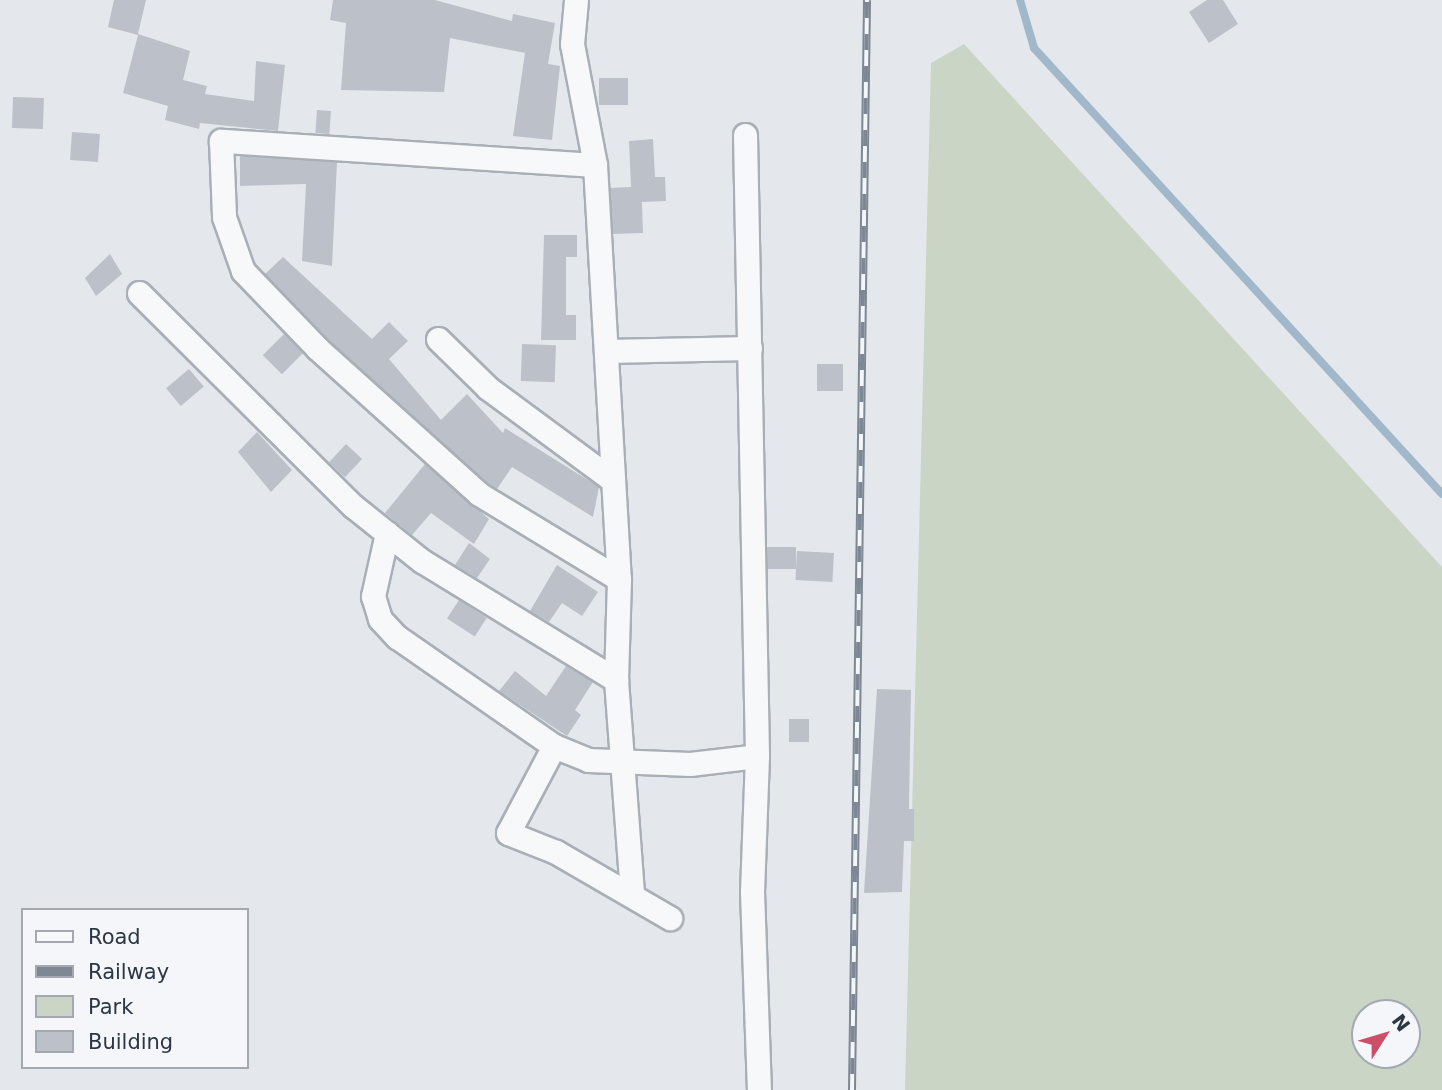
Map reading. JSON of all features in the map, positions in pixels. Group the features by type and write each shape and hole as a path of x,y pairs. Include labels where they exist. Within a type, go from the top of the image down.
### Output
{"street":[{"path":"576,0 572,44 595,165 611,480 619,579 616,680 632,894"},
{"path":"745,135 757,756 752,891 759,1090"},
{"path":"595,165 221,141 224,217 243,271 317,348 479,494 619,579"},
{"path":"139,293 387,533 422,561 616,680"},
{"path":"438,339 488,388 611,480"},
{"path":"606,351 750,348"},
{"path":"387,533 373,596 380,620 397,637 554,746 587,760 621,758 690,764 757,756"},
{"path":"554,746 508,833 632,894 670,918"}],"green space":[{"path":"964,44 1442,567 1442,1090 905,1090 931,63"}],"building":[{"path":"114,0 146,0 138,34 190,51 183,80 207,86 205,94 254,101 256,61 285,65 278,131 200,123 199,129 165,120 168,106 123,93 138,35 108,27"},
{"path":"333,0 435,0 512,21 513,14 555,23 548,64 560,66 552,140 513,136 525,53 450,38 444,92 341,90 346,23 330,20"},
{"path":"1207,0 1223,0 1238,24 1209,43 1189,12"},
{"path":"599,78 628,78 628,105 599,105"},
{"path":"13,97 44,98 43,129 12,128"},
{"path":"317,110 331,111 329,134 315,133"},
{"path":"72,132 100,134 98,162 70,160"},
{"path":"653,139 655,177 665,177 666,201 642,202 643,233 613,234 610,188 631,187 629,141"},
{"path":"240,156 337,162 332,266 302,261 306,184 240,186"},
{"path":"544,235 577,235 577,257 566,257 566,315 576,315 576,340 541,340"},
{"path":"110,254 122,274 96,296 85,278"},
{"path":"283,257 372,339 389,322 408,341 389,359 441,420 467,394 503,433 505,428 599,487 593,517 512,467 497,489 487,483 326,338 265,274"},
{"path":"284,334 303,353 282,374 263,355"},
{"path":"522,344 556,345 555,382 521,381"},
{"path":"817,364 843,364 843,391 817,391"},
{"path":"189,369 204,387 181,406 166,388"},
{"path":"257,432 292,470 271,492 238,452"},
{"path":"346,444 362,459 345,477 329,462"},
{"path":"425,464 489,519 474,544 431,513 412,535 385,513"},
{"path":"469,543 490,559 477,578 455,565"},
{"path":"767,547 796,547 796,569 767,569"},
{"path":"797,551 834,553 832,582 795,580"},
{"path":"557,565 598,592 582,616 562,603 549,622 530,611"},
{"path":"459,600 487,618 475,636 447,618"},
{"path":"566,666 593,682 575,710 581,715 567,736 499,691 515,671 546,696"},
{"path":"877,689 911,690 909,809 914,809 914,841 904,841 902,892 864,893"},
{"path":"789,719 809,719 809,742 789,742"}],"waterway":[{"path":"1020,0 1034,48 1442,494"}],"railway":[{"path":"852,1090 867,0"}]}
